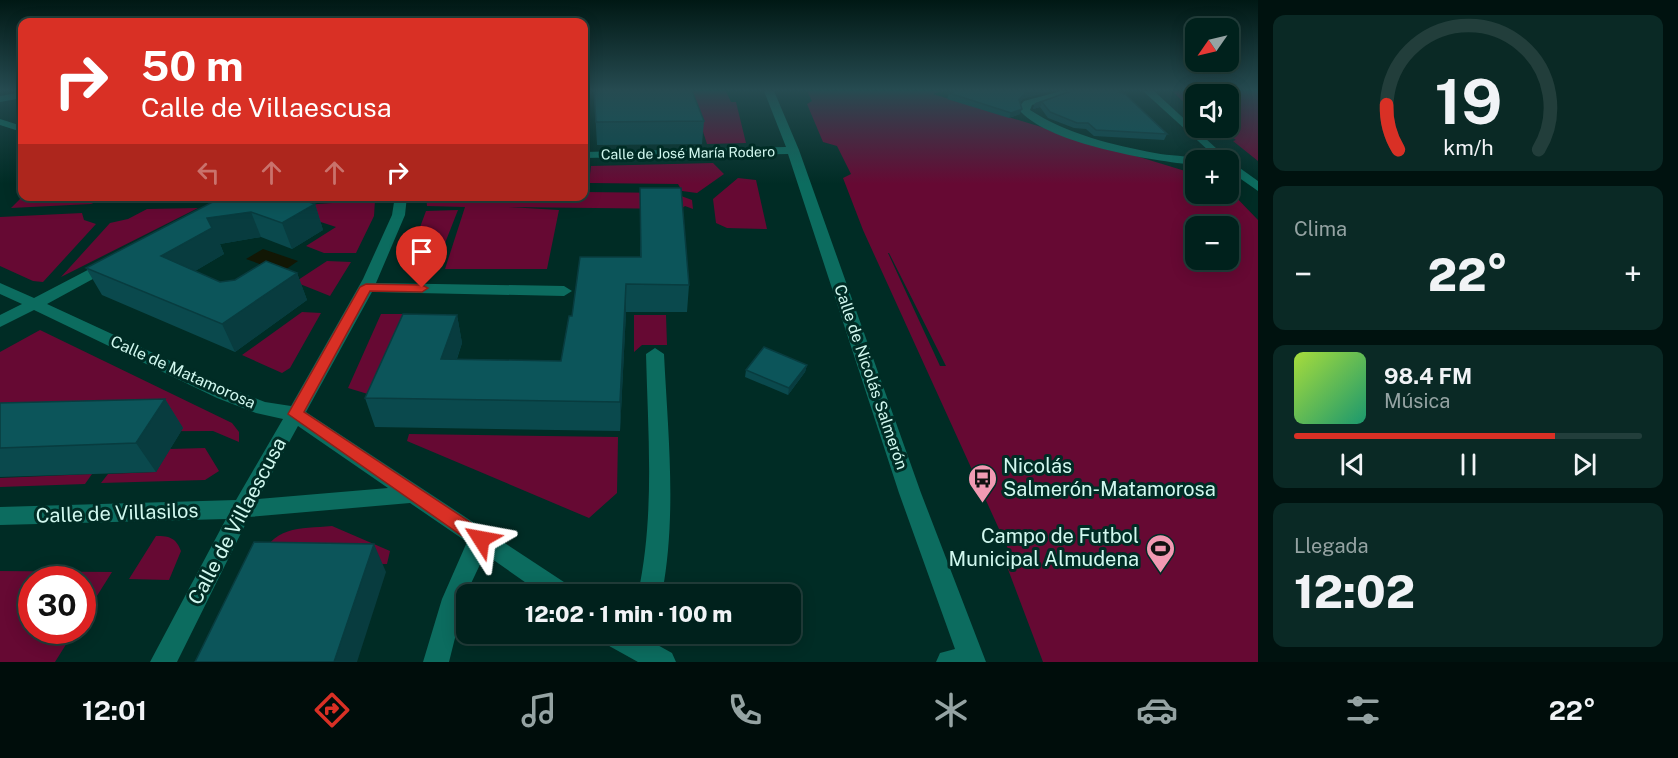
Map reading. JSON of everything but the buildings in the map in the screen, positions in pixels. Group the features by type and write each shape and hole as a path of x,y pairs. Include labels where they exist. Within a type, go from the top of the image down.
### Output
{"street":[{"path":"0,122 18,128"},
{"name":"Calle de Nicolás Salmerón","path":"782,122 910,493 965,661"},
{"path":"1044,122 1057,129 1156,157 1185,161"},
{"path":"1182,122 1214,150"},
{"name":"Calle de José María Rodero","path":"588,155 793,150"},
{"path":"1239,172 1258,187"},
{"name":"Calle de Villaescusa","path":"163,662 243,509 366,287 396,228 402,201"},
{"path":"0,322 123,257"},
{"path":"366,287 564,291"},
{"name":"Calle de Matamorosa","path":"0,288 223,393 263,408 295,414 547,584"},
{"path":"652,584 659,551 660,518 655,354"},
{"name":"Calle de Villasilos","path":"0,516 243,509 413,494"},
{"path":"436,662 447,613 460,578 481,539"},
{"path":"642,644 663,662"}],"shaded area":[{"path":"700,122 741,122 746,143 707,144"},
{"path":"815,122 1024,122 1185,171 1185,204 1239,204 1239,200 1258,220 1258,662 1043,662 1006,564 1014,562 863,230 843,178 851,174 837,146 823,142","holes":["888,253 889,253 946,366 940,366"]},
{"path":"1239,122 1258,122 1258,161 1233,141 1236,140 1233,138 1239,138"},
{"path":"713,163 724,174 697,193 682,191 678,184 589,183 591,166"},
{"path":"738,178 756,180 767,229 727,228 716,223 713,199"},
{"path":"588,192 673,193 692,200 693,209 685,206 681,209 508,207 559,210 547,269 445,269 465,207 427,206 426,201 588,201"},
{"path":"18,201 98,201 91,204 11,208"},
{"path":"375,201 374,216 356,253 324,253 306,246 336,227 275,207"},
{"path":"198,208 61,277 110,223 128,219 147,209"},
{"path":"458,210 436,266 406,265 426,211"},
{"path":"82,213 84,220 96,224 43,282 33,281 0,266 0,217"},
{"path":"263,249 298,261 282,272 246,259"},
{"path":"327,261 351,262 330,296 295,282"},
{"path":"302,312 321,313 290,368 282,373 242,355"},
{"path":"381,314 416,314 381,398 348,388"},
{"path":"634,315 666,315 667,345 642,345 634,352"},
{"path":"40,330 232,423 239,432 239,442 213,431 0,432 0,352"},
{"path":"409,434 618,437 617,493 589,518 407,441"},
{"path":"205,448 219,471 205,480 101,483 108,474 156,472 170,449"},
{"path":"92,474 85,484 0,487 0,478"},
{"path":"332,526 390,551 387,564 260,563 271,542 279,535 298,529"},
{"path":"156,536 172,539 181,551 169,580 129,579"},
{"path":"0,571 18,571 18,644 66,644 55,662 0,662"},
{"path":"96,572 112,572 96,597"}],"place":[{"name":"Nicolás Salmerón-Matamorosa","path":"982,504"},
{"name":"Campo de Futbol Municipal Almudena","path":"1160,574"}],"route":[{"path":"422,288 366,287 295,414 481,539"}]}
